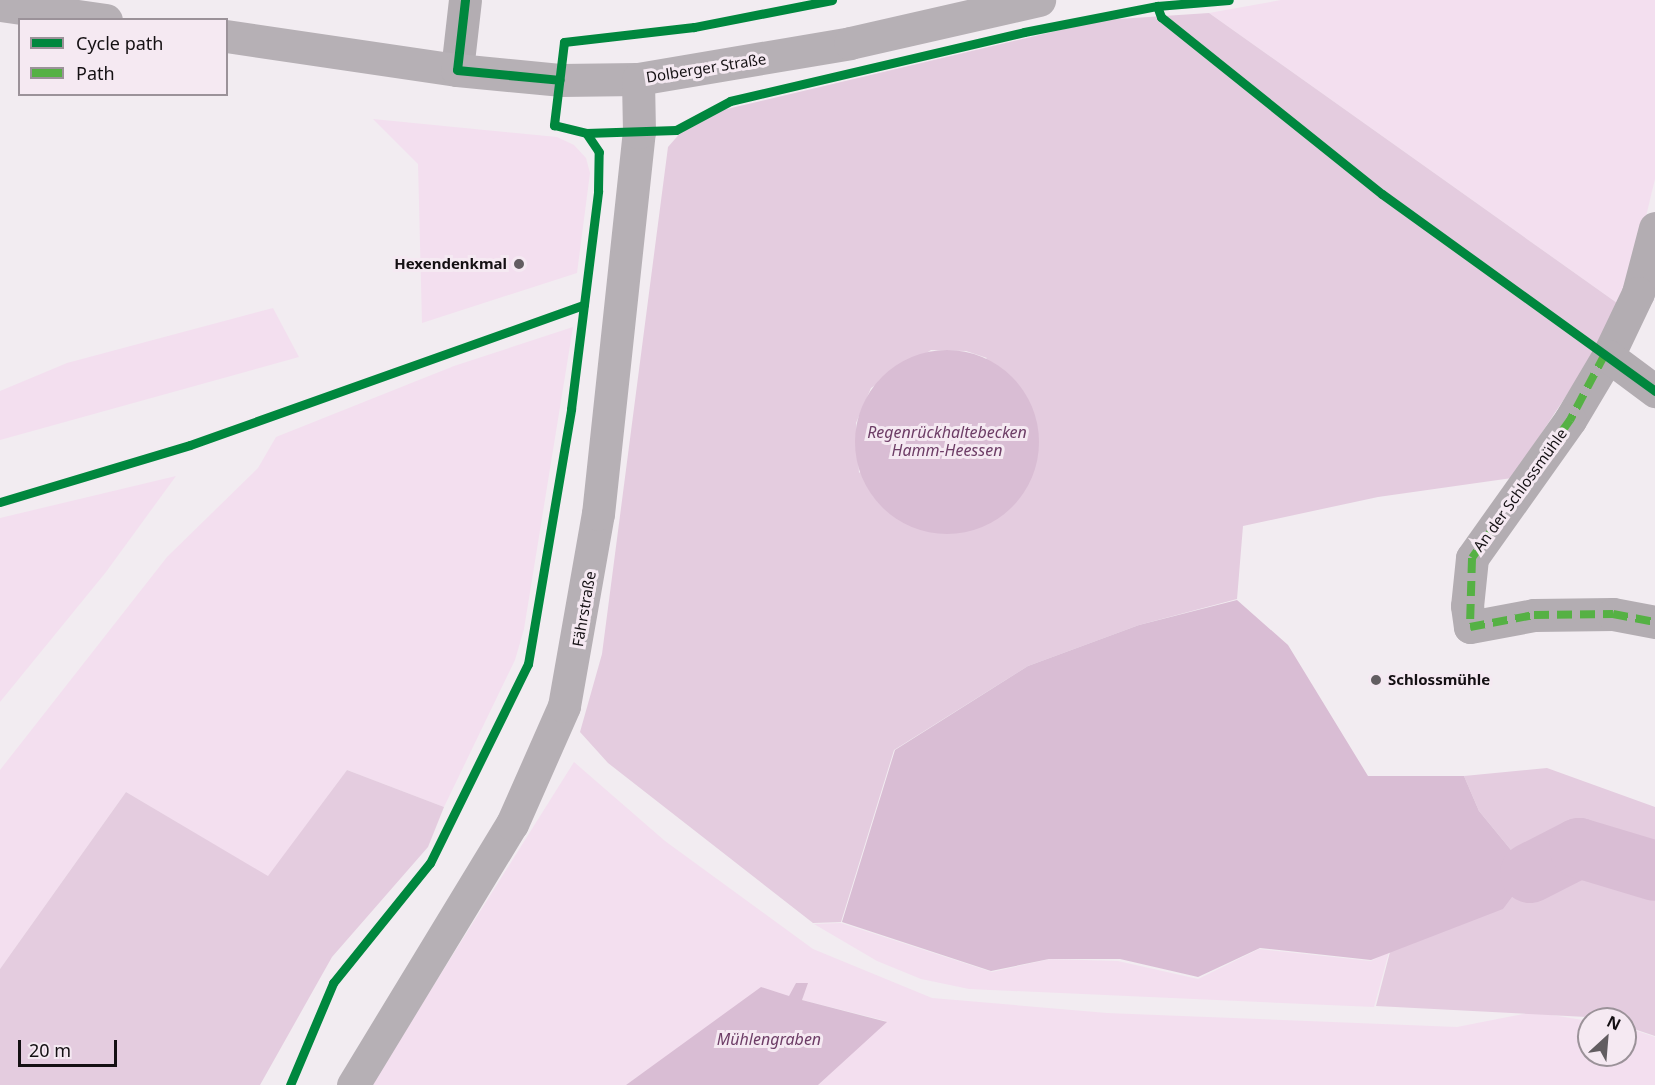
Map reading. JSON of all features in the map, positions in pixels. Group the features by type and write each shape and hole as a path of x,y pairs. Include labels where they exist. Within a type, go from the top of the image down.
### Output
{"main road":[{"name":"Dolberger Straße","path":"228,36 457,70 560,80 638,79 699,73 1039,0"},
{"path":"0,5 92,18"},
{"name":"Fährstraße","path":"353,1085 512,824 564,706 598,514 639,132 638,79"}],"street":[{"path":"457,70 465,0"},
{"name":"An der Schlossmühle","path":"1655,228 1638,293 1608,356 1570,420 1472,558 1470,627 1534,615 1613,614 1655,622"},
{"path":"1608,356 1655,391"}],"shaded area":[{"path":"1281,0 1655,0 1655,179 1624,308 1209,13"},
{"path":"1209,13 1624,308 1512,478 1378,497 1243,526 1237,599 1139,625 1028,666 894,750 841,922 813,923 608,763 580,732 602,654 668,147 689,123 714,112 1103,20","holes":["931,350 966,351 987,358 859,473 856,423 871,388"]},
{"path":"373,119 557,137 574,145 586,158 590,173 577,273 422,323 418,164"},
{"path":"273,308 299,357 0,440 0,391 67,363"},
{"path":"573,327 524,629 515,660 444,807 347,770 268,877 126,792 0,969 0,770 167,557 258,468 276,437 454,366"},
{"path":"176,476 106,572 0,702 0,518"},
{"path":"574,762 665,841 813,949 932,998 1107,1013 1457,1027 1533,1012 1577,1019 1577,1067 1637,1067 1637,1031 1655,1037 1655,1085 818,1085 886,1021 802,1000 807,983 796,983 790,996 686,1043 626,1085 371,1085"},
{"path":"1547,768 1655,807 1655,1036 1637,1030 1637,1007 1577,1007 1577,1016 1376,1006 1390,952 1530,873 1479,811 1464,776"},
{"path":"347,770 444,807 428,847 332,957 260,1085 0,1085 0,969 126,792 268,876"},
{"path":"841,923 992,972 1050,959 1118,961 1198,979 1259,949 1371,961 1389,952 1374,1007 969,989 921,979 877,961 814,924"}],"water":[{"name":"Regenrückhaltebecken Hamm-Heessen","path":"947,350 982,357 998,365 1012,377 1024,391 1032,407 1039,442 1032,477 1024,493 1012,507 998,519 982,527 947,534 912,527 896,519 882,507 870,493 862,477 855,442 862,407 870,391 882,377 896,365 912,357"},
{"path":"1237,600 1288,645 1368,776 1464,776 1479,811 1530,873 1503,909 1371,960 1260,948 1198,977 1120,959 1049,959 991,971 842,922 895,750 1028,666 1139,625"},
{"name":"Mühlengraben","path":"796,983 808,983 802,1000 887,1022 818,1085 626,1085 761,987 789,996"}],"waterway":[{"path":"1530,873 1579,848 1655,871"}],"marked path":[{"path":"1605,354 1570,420 1472,558 1470,627 1534,615 1613,614 1655,622"}],"cycle path":[{"path":"465,0 457,70 560,80"},
{"path":"832,0 694,27 564,42 554,125 586,133 676,130 730,101 1024,32 1157,6 1229,0"},
{"path":"1157,6 1161,17 1382,194 1655,391"},
{"path":"290,1085 333,983 430,863 528,664 571,409 598,191 599,152 586,133"},
{"path":"0,502 190,445 584,305"}],"place":[{"name":"Hexendenkmal","path":"519,264"},
{"name":"Schlossmühle","path":"1376,680"}]}
